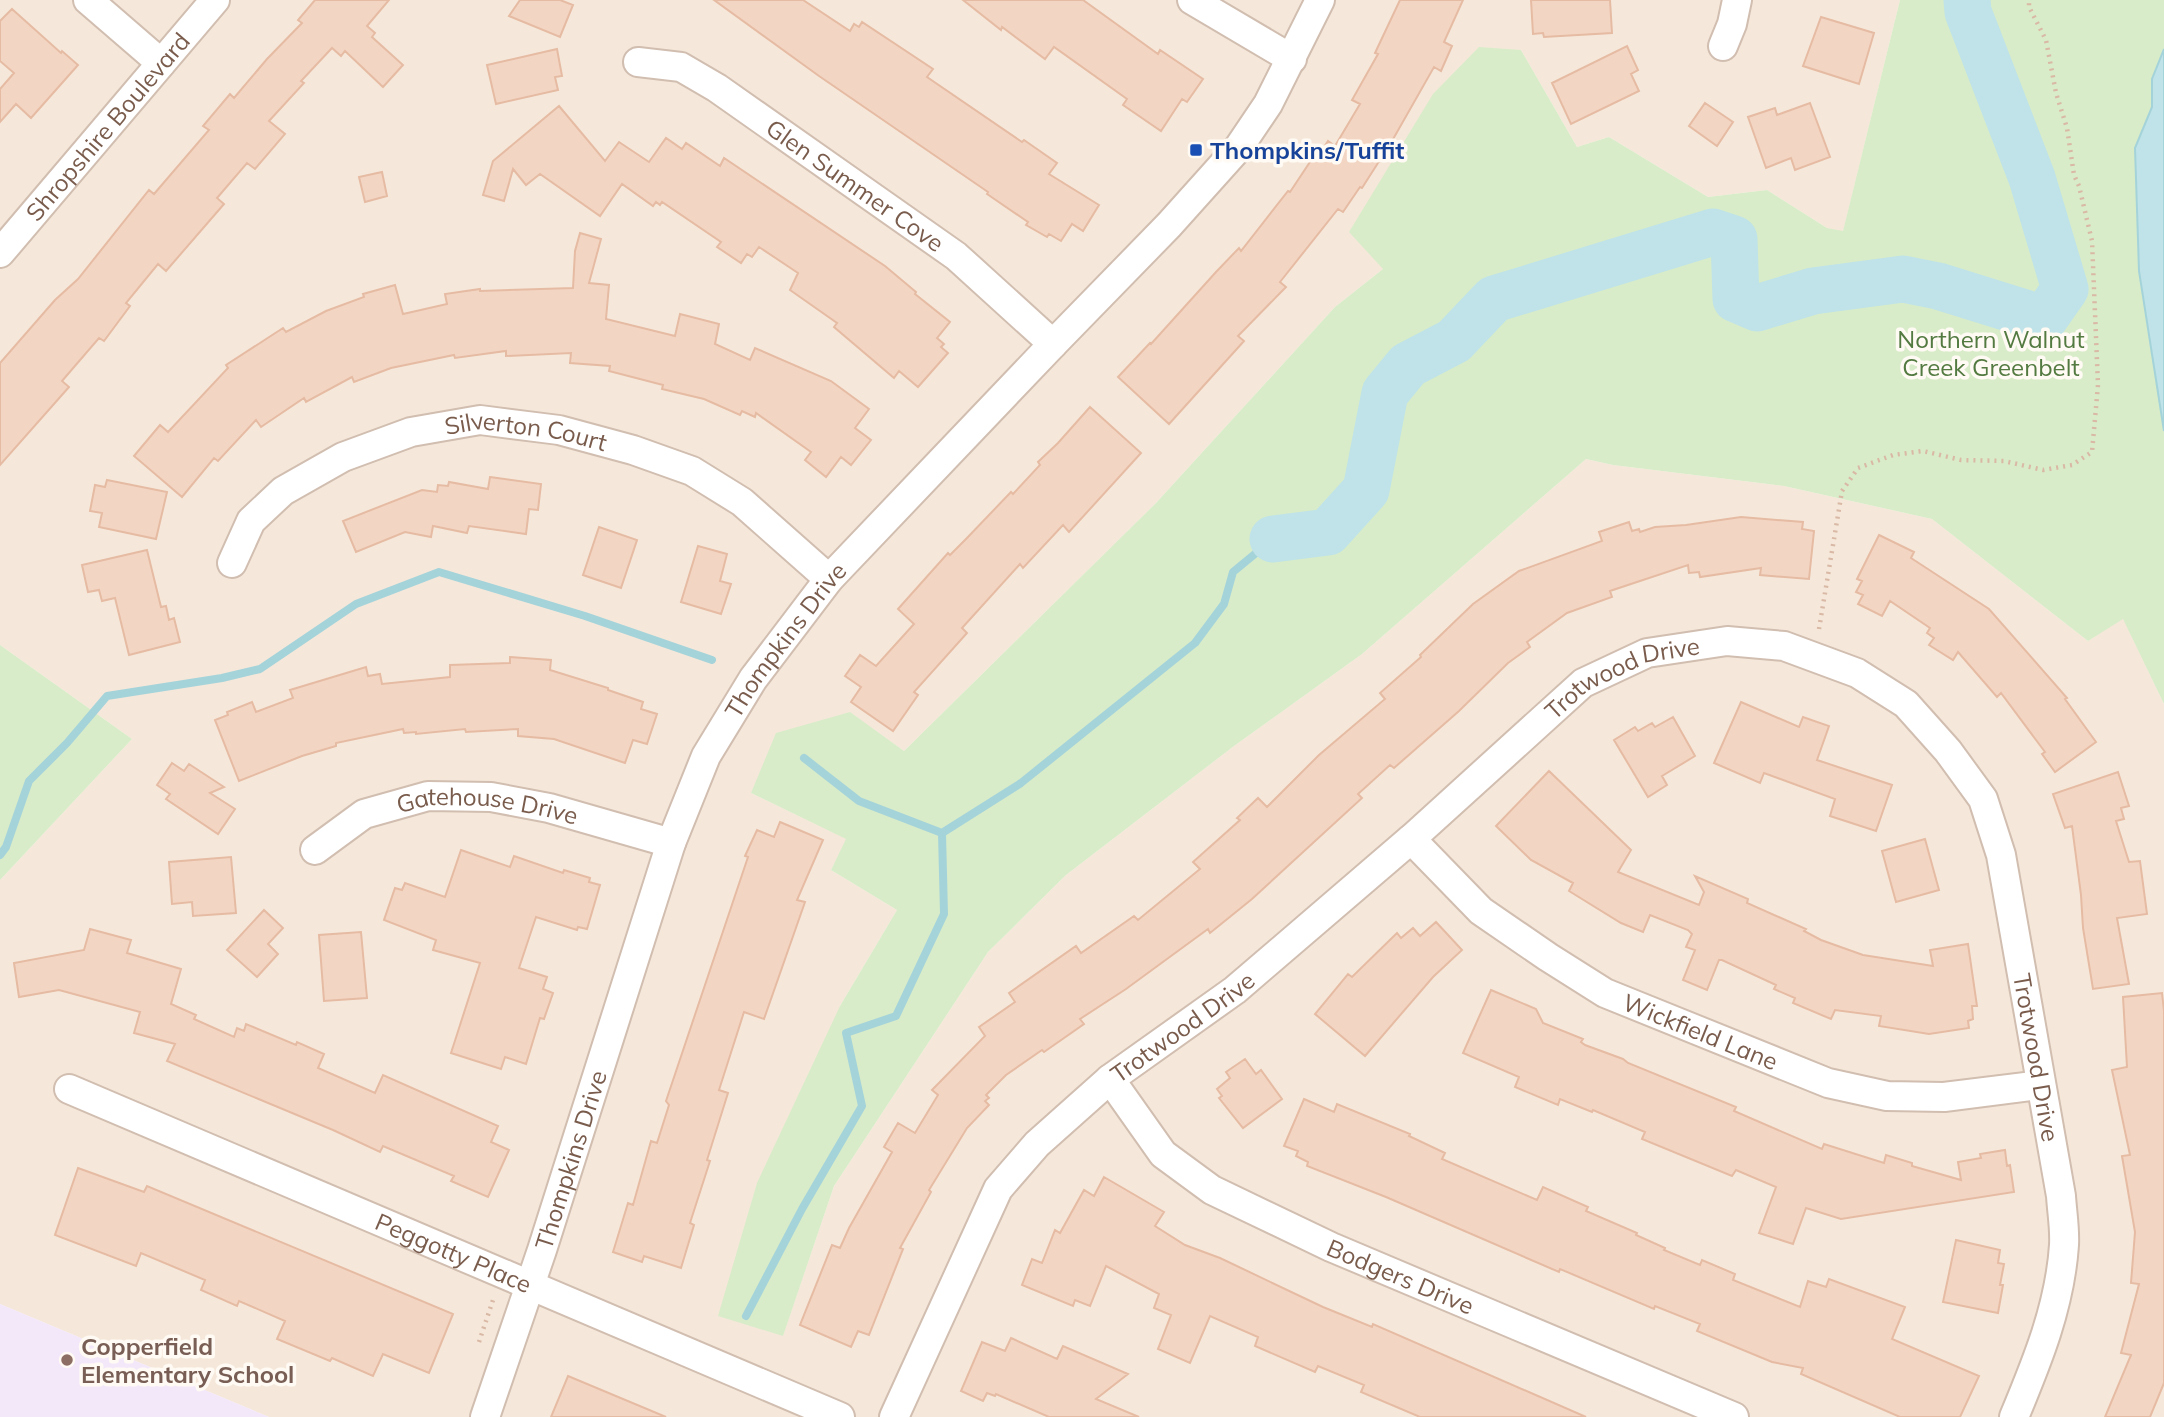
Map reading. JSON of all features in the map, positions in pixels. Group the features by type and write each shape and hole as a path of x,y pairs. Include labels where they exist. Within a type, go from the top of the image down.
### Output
{"street":[{"path":"88,0 161,63"},
{"name":"Shropshire Boulevard","path":"0,253 215,0"},
{"path":"1192,0 1292,59"},
{"name":"Thompkins Drive","path":"485,1417 671,843 706,756 753,679 829,579 1169,225 1239,147 1268,104 1320,0"},
{"path":"1723,46 1732,24 1737,0"},
{"name":"Glen Summer Cove","path":"638,62 681,67 717,88 956,256 1053,344"},
{"name":"Silverton Court","path":"232,563 251,521 284,491 343,457 411,432 480,420 559,430 633,450 692,471 742,502 829,579"},
{"name":"Trotwood Drive","path":"894,1417 998,1189 1037,1144 1110,1079 1235,990 1410,839 1583,684 1647,653 1727,641 1784,646 1857,673 1906,704 1948,751 1983,799 2001,855 2061,1196 2064,1243 2060,1283 2043,1346 2014,1417"},
{"name":"Gatehouse Drive","path":"315,850 364,814 428,796 491,797 549,808 671,843"},
{"name":"Wickfield Lane","path":"1410,839 1481,911 1605,993 1828,1083 1887,1096 1944,1097 2040,1084"},
{"name":"Bodgers Drive","path":"1110,1079 1163,1154 1212,1190 1331,1247 1734,1417"},
{"name":"Peggotty Place","path":"69,1089 840,1417"}],"path":[{"path":"1819,629 1842,491 1858,468 1893,455 1923,451 1961,460 2004,461 2043,470 2072,465 2092,452 2098,385 2092,241 2074,175 2067,128 2056,93 2046,40 2029,7 2029,0"}],"shaded area":[{"path":"0,0 1900,0 1843,232 1827,228 1767,190 1708,197 1609,137 1577,147 1521,50 1383,269 1335,307 1156,503 904,751 850,713 751,793 847,839 831,870 897,910 840,1006 783,1335 834,1186 988,952 1066,875 1234,746 1362,654 1586,459 1613,465 1784,486 1932,519 2088,641 2123,618 2164,704 2164,1417 269,1417 0,1304 0,880 132,739 0,645"},
{"name":"Copperfield Elementary School","path":"0,1304 269,1417 0,1417"}],"green space":[{"name":"Northern Walnut Creek Greenbelt","path":"1900,0 2164,0 2164,704 2123,619 2088,641 1932,519 1784,486 1613,465 1586,459 1362,654 1234,746 1066,875 988,952 834,1186 783,1336 718,1316 757,1183 840,1006 897,910 831,870 846,839 751,793 776,733 850,712 904,751 1156,503 1335,307 1383,269 1349,232 1433,94 1479,47 1521,50 1577,147 1609,137 1708,197 1767,190 1827,228 1843,231"},
{"path":"0,645 132,739 0,880"}],"water":[{"path":"2164,49 2164,431 2139,271 2135,148 2152,107 2152,79"}],"building":[{"path":"315,0 389,0 367,26 375,33 372,37 403,65 383,87 345,51 341,56 332,48 269,121 285,134 255,169 247,163 217,198 224,204 166,271 158,264 126,303 130,306 104,341 99,338 62,381 69,387 0,465 0,363 55,300 78,279 149,190 154,194 209,130 203,126 230,94 234,98 302,23 298,20"},
{"path":"520,0 560,0 573,5 560,37 509,16"},
{"path":"714,0 803,0 850,31 854,24 859,27 862,22 933,69 927,77 1057,163 1049,174 1099,205 1083,231 1072,224 1061,241 1049,234 1047,237 1026,225 1028,222 987,194 988,192"},
{"path":"963,0 1083,0 1158,54 1160,50 1203,79 1187,102 1182,99 1161,131 1123,105 1127,99 1054,47 1045,59 1002,27 1001,30"},
{"path":"1400,0 1463,0 1444,42 1452,46 1441,71 1434,67 1362,188 1360,187 1343,212 1338,209 1280,282 1286,287 1238,336 1244,341 1169,424 1118,377 1239,248 1241,251 1288,191 1290,192 1312,159 1315,161 1328,141 1335,146 1360,104 1352,100 1378,54 1375,53"},
{"path":"1531,0 1610,0 1612,33 1544,37 1543,33 1533,34"},
{"path":"12,9 78,65 31,118 16,104 0,122 0,89 14,73 0,61 0,21"},
{"path":"1821,17 1874,33 1859,84 1803,66"},
{"path":"1627,46 1638,70 1631,74 1639,91 1571,124 1552,83"},
{"path":"557,49 562,76 555,77 558,90 496,104 487,65"},
{"path":"1705,103 1733,122 1717,146 1689,126"},
{"path":"1810,103 1830,157 1795,170 1791,158 1766,168 1748,117 1775,108 1777,115"},
{"path":"559,106 605,161 619,142 649,162 666,138 682,149 686,143 720,166 724,158 885,266 916,292 915,294 950,322 937,338 948,353 918,387 899,371 894,378 834,327 837,323 790,290 798,273 759,247 752,257 747,254 741,263 717,247 721,242 662,202 660,205 656,202 653,206 622,184 600,216 540,174 526,185 513,169 504,201 483,195 493,161"},
{"path":"382,172 387,196 365,202 359,177"},
{"path":"580,233 601,239 589,283 609,285 606,319 675,336 680,314 719,324 715,344 750,360 755,348 831,381 869,409 855,428 871,440 851,465 841,457 826,477 805,460 811,452 756,413 755,417 742,411 740,415 704,399 662,389 663,385 609,371 610,366 570,363 571,353 506,356 506,351 455,358 454,355 391,368 354,382 352,377 306,402 304,398 261,427 256,420 218,461 214,458 182,497 134,456 160,425 168,432 228,368 226,365 283,328 286,332 326,311 364,297 363,294 395,285 403,314 447,304 445,294 480,289 573,288 575,251"},
{"path":"1090,407 1141,453 1069,532 1063,525 1023,568 1020,564 962,628 967,633 914,692 918,695 893,731 851,702 861,687 845,676 860,655 876,666 914,624 898,609 948,553 950,555 1011,492 1013,494 1040,465 1038,462"},
{"path":"490,477 541,484 538,510 529,509 526,534 469,526 467,533 433,526 431,537 405,532 356,552 343,521 422,490 437,492 438,485 448,486 449,482 488,489"},
{"path":"107,480 167,492 156,539 99,527 102,513 90,511 95,485 105,487"},
{"path":"1741,517 1803,522 1802,529 1814,531 1809,579 1760,575 1761,568 1700,577 1699,572 1689,573 1688,565 1610,591 1612,597 1567,613 1527,642 1530,647 1508,663 1459,711 1394,768 1390,765 1358,794 1362,798 1252,899 1210,933 1208,929 1080,1019 1084,1024 1006,1075 986,1095 989,1098 985,1101 989,1105 967,1128 929,1190 931,1192 900,1248 903,1249 869,1335 858,1331 851,1347 800,1325 832,1245 840,1248 892,1152 884,1147 898,1123 915,1133 938,1095 932,1090 985,1036 979,1027 1015,1002 1009,993 1076,946 1081,953 1134,916 1138,920 1200,869 1193,862 1240,820 1237,818 1258,798 1267,807 1319,755 1385,699 1380,693 1421,657 1420,655 1473,604 1519,571 1602,541 1599,532 1629,522 1632,531 1639,529 1640,532 1655,527"},
{"path":"599,527 637,540 621,588 583,575"},
{"path":"1879,535 1914,552 1911,558 1989,609 2067,698 2065,699 2096,742 2055,772 2042,754 2045,752 2001,693 1997,697 1958,652 1953,660 1929,645 1934,638 1927,633 1930,628 1890,601 1882,616 1858,604 1863,595 1856,592 1862,581 1857,579"},
{"path":"698,546 727,554 720,581 731,584 721,614 681,602"},
{"path":"147,550 161,607 166,606 169,620 174,618 180,642 129,655 115,598 102,601 99,590 88,592 82,565"},
{"path":"510,657 551,660 550,670 643,702 641,709 657,714 647,744 633,740 625,763 554,739 518,736 518,729 466,732 465,729 416,734 404,733 403,729 336,743 336,746 302,756 239,781 215,720 252,702 256,712 293,698 290,690 366,667 368,676 380,674 382,684 450,677 450,665 510,663"},
{"path":"1741,702 1799,727 1803,717 1829,726 1817,760 1892,785 1876,831 1830,816 1835,799 1764,773 1760,783 1714,763"},
{"path":"1673,717 1695,756 1662,776 1667,785 1648,797 1614,740 1635,727 1638,731 1652,723 1655,727"},
{"path":"172,763 184,771 189,764 224,787 210,793 235,809 218,834 166,799 170,794 157,785"},
{"path":"1549,771 1631,850 1618,872 1699,905 1704,892 1695,876 1748,899 1747,903 1806,929 1804,931 1821,940 1863,955 1933,966 1930,950 1968,944 1977,1006 1972,1006 1973,1019 1968,1021 1969,1028 1929,1034 1879,1026 1881,1016 1835,1010 1831,1019 1793,1003 1795,998 1774,989 1776,985 1722,960 1719,960 1707,990 1683,980 1695,950 1686,947 1692,934 1688,930 1650,915 1643,932 1621,923 1569,891 1573,883 1531,860 1496,826"},
{"path":"2118,772 2129,806 2121,808 2124,819 2116,821 2129,862 2140,861 2147,914 2117,918 2129,984 2093,989 2083,928 2072,826 2065,828 2053,794"},
{"path":"780,822 823,840 797,900 805,902 764,1019 744,1012 719,1090 728,1093 690,1223 694,1225 681,1268 644,1256 642,1262 613,1252 628,1203 633,1205 651,1141 657,1143 669,1105 666,1101 748,857 745,856 757,830 774,837"},
{"path":"1925,839 1939,890 1896,902 1882,851"},
{"path":"461,850 510,867 514,856 563,873 564,870 590,878 589,882 600,885 587,929 578,927 577,930 536,917 519,968 547,977 543,989 553,993 544,1019 540,1018 526,1064 505,1057 501,1069 451,1053 480,963 433,950 436,940 384,920 395,888 402,890 405,883 445,897"},
{"path":"231,857 236,913 193,916 192,902 172,904 169,862"},
{"path":"264,910 283,928 268,944 278,954 257,977 227,950"},
{"path":"1436,922 1462,950 1433,977 1365,1056 1315,1014 1348,974 1352,977 1397,933 1401,938 1413,928 1420,936"},
{"path":"90,929 131,940 127,953 181,969 171,1004 196,1015 194,1019 234,1037 237,1028 244,1031 246,1024 324,1054 318,1068 375,1093 383,1075 498,1126 491,1142 509,1150 488,1197 451,1181 454,1176 383,1146 380,1152 167,1061 175,1044 134,1033 140,1012 59,990 19,997 14,963 84,950"},
{"path":"361,932 367,998 324,1001 319,935"},
{"path":"1491,990 1536,1009 1543,1023 1583,1039 1581,1042 1585,1045 1736,1107 1734,1111 1822,1149 1824,1144 1884,1163 1886,1155 1912,1163 1912,1166 1961,1180 1958,1162 1981,1158 1980,1154 2005,1150 2014,1192 1841,1219 1806,1208 1793,1244 1759,1233 1776,1187 1736,1170 1732,1176 1642,1139 1645,1132 1593,1110 1592,1112 1560,1099 1558,1105 1515,1087 1519,1077 1463,1053"},
{"path":"2162,993 2164,1383 2150,1417 2105,1417 2131,1355 2121,1353 2139,1284 2131,1283 2135,1232 2122,1156 2130,1155 2112,1070 2127,1067 2123,997"},
{"path":"1245,1059 1256,1074 1261,1070 1282,1099 1243,1128 1219,1098 1222,1096 1217,1089 1230,1078 1226,1072"},
{"path":"1304,1099 1334,1112 1337,1104 1410,1134 1409,1136 1445,1153 1442,1159 1537,1200 1543,1187 1588,1207 1586,1211 1637,1233 1636,1235 1665,1248 1664,1250 1700,1265 1702,1260 1735,1274 1733,1280 1800,1307 1808,1281 1826,1287 1829,1279 1905,1307 1892,1339 1979,1376 1960,1417 1900,1417 1801,1374 1803,1368 1772,1362 1697,1331 1700,1324 1655,1306 1654,1309 1560,1269 1559,1272 1307,1166 1308,1162 1296,1156 1298,1151 1284,1146"},
{"path":"78,1168 144,1192 147,1186 453,1314 429,1373 383,1354 373,1376 332,1358 330,1361 277,1339 285,1321 239,1301 237,1306 201,1290 205,1280 141,1253 136,1266 55,1235"},
{"path":"1104,1177 1164,1212 1155,1226 1185,1245 1220,1258 1323,1307 1372,1327 1373,1324 1586,1417 1420,1417 1361,1392 1364,1385 1318,1366 1315,1372 1255,1346 1258,1337 1210,1316 1190,1363 1158,1349 1171,1315 1154,1308 1159,1294 1106,1266 1090,1306 1075,1300 1073,1306 1022,1285 1032,1259 1042,1263 1055,1230 1060,1233 1084,1190 1094,1196"},
{"path":"1956,1240 2000,1250 1998,1263 2004,1264 1998,1313 1943,1302"},
{"path":"1011,1338 1057,1359 1063,1346 1128,1374 1096,1399 1139,1417 1049,1417 996,1394 987,1393 983,1401 961,1391 982,1342 1005,1351"},
{"path":"568,1376 666,1417 551,1417"}],"waterway":[{"path":"1273,539 1328,532 1366,490 1385,393 1408,365 1454,341 1494,299 1713,232 1734,239 1736,299 1757,308 1813,291 1903,279 1938,286 2044,319 2065,289 2032,178 1968,12 1967,0"},
{"path":"804,758 859,801 942,833 1021,783 1195,643 1224,604 1233,572 1273,539"},
{"path":"0,855 6,847 29,781 67,743 107,696 222,678 260,669 356,604 439,572 585,616 712,660"},
{"path":"746,1316 802,1209 862,1106 846,1033 896,1016 944,914 942,833"}],"place":[{"name":"Thompkins/Tuffit","path":"1196,150"},
{"name":"Copperfield Elementary School","path":"67,1360"}]}
